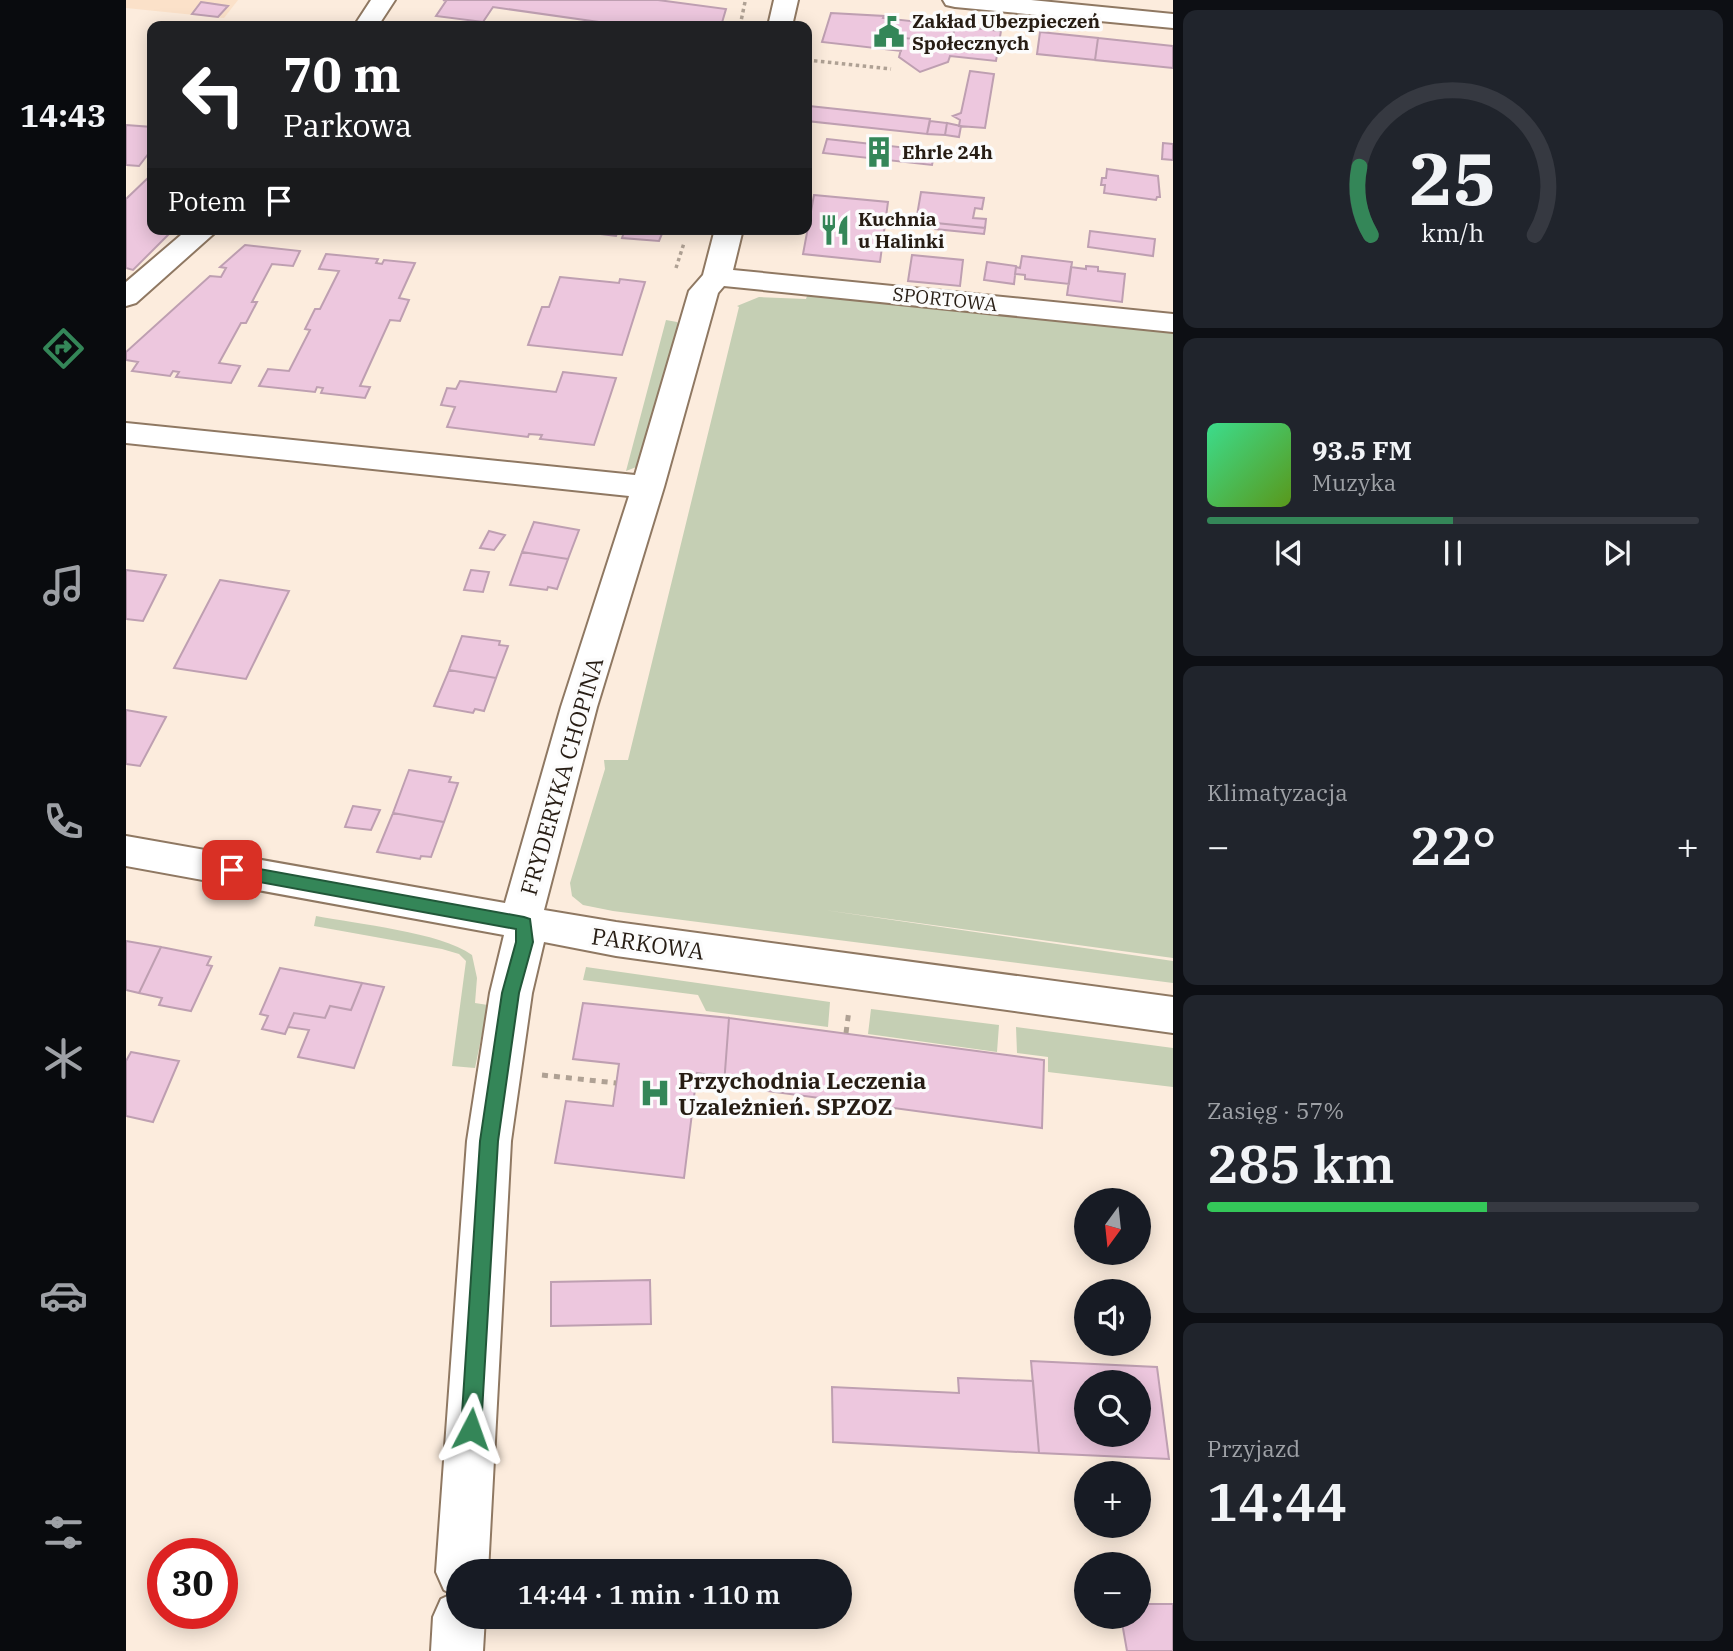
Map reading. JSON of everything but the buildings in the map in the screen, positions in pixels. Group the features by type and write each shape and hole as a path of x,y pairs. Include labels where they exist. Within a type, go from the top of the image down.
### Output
{"street":[{"path":"369,21 383,0"},
{"path":"781,21 786,0"},
{"path":"955,0 1173,21"},
{"path":"126,297 198,235"},
{"name":"FRYDERYKA CHOPINA","path":"463,1559 489,1141 510,993 524,942 524,905 579,707 648,487 704,291 717,277 728,235"},
{"name":"SPORTOWA","path":"717,277 1173,323"},
{"path":"126,433 648,487"},
{"name":"PARKOWA","path":"126,851 524,924 1173,1015"},
{"path":"457,1651 458,1629"}],"path":[{"path":"741,21 745,2"},
{"path":"812,61 891,69"},
{"path":"846,1033 850,999"},
{"path":"538,1075 616,1083"}],"shaded area":[{"path":"126,0 238,0 224,18 126,8"}],"green space":[{"path":"808,293 1173,333 1173,958 824,910 1173,961 1173,983 613,911 583,905 572,896 570,883 605,769 604,760 628,760 739,307 737,306 759,297 806,299"},
{"path":"666,320 677,322 686,331 639,466 626,471"},
{"path":"316,916 440,940 472,955 477,978 475,1003 488,1005 475,1068 452,1066 466,961 459,954 314,926"},
{"path":"586,967 830,1002 828,1027 706,1011 698,995 583,980"},
{"path":"871,1009 999,1025 997,1052 868,1034"},
{"path":"1016,1027 1173,1048 1173,1087 1048,1072 1048,1057 1017,1053"}],"place":[{"name":"Zakład Ubezpieczeń Społecznych","path":"889,32"},
{"name":"Ehrle 24h","path":"879,152"},
{"name":"Kuchnia u Halinki","path":"835,230"},
{"name":"Przychodnia Leczenia Uzależnień. SPZOZ","path":"655,1093"}],"route":[{"path":"232,870 524,924 524,942 510,993 489,1141 471,1429"}]}
